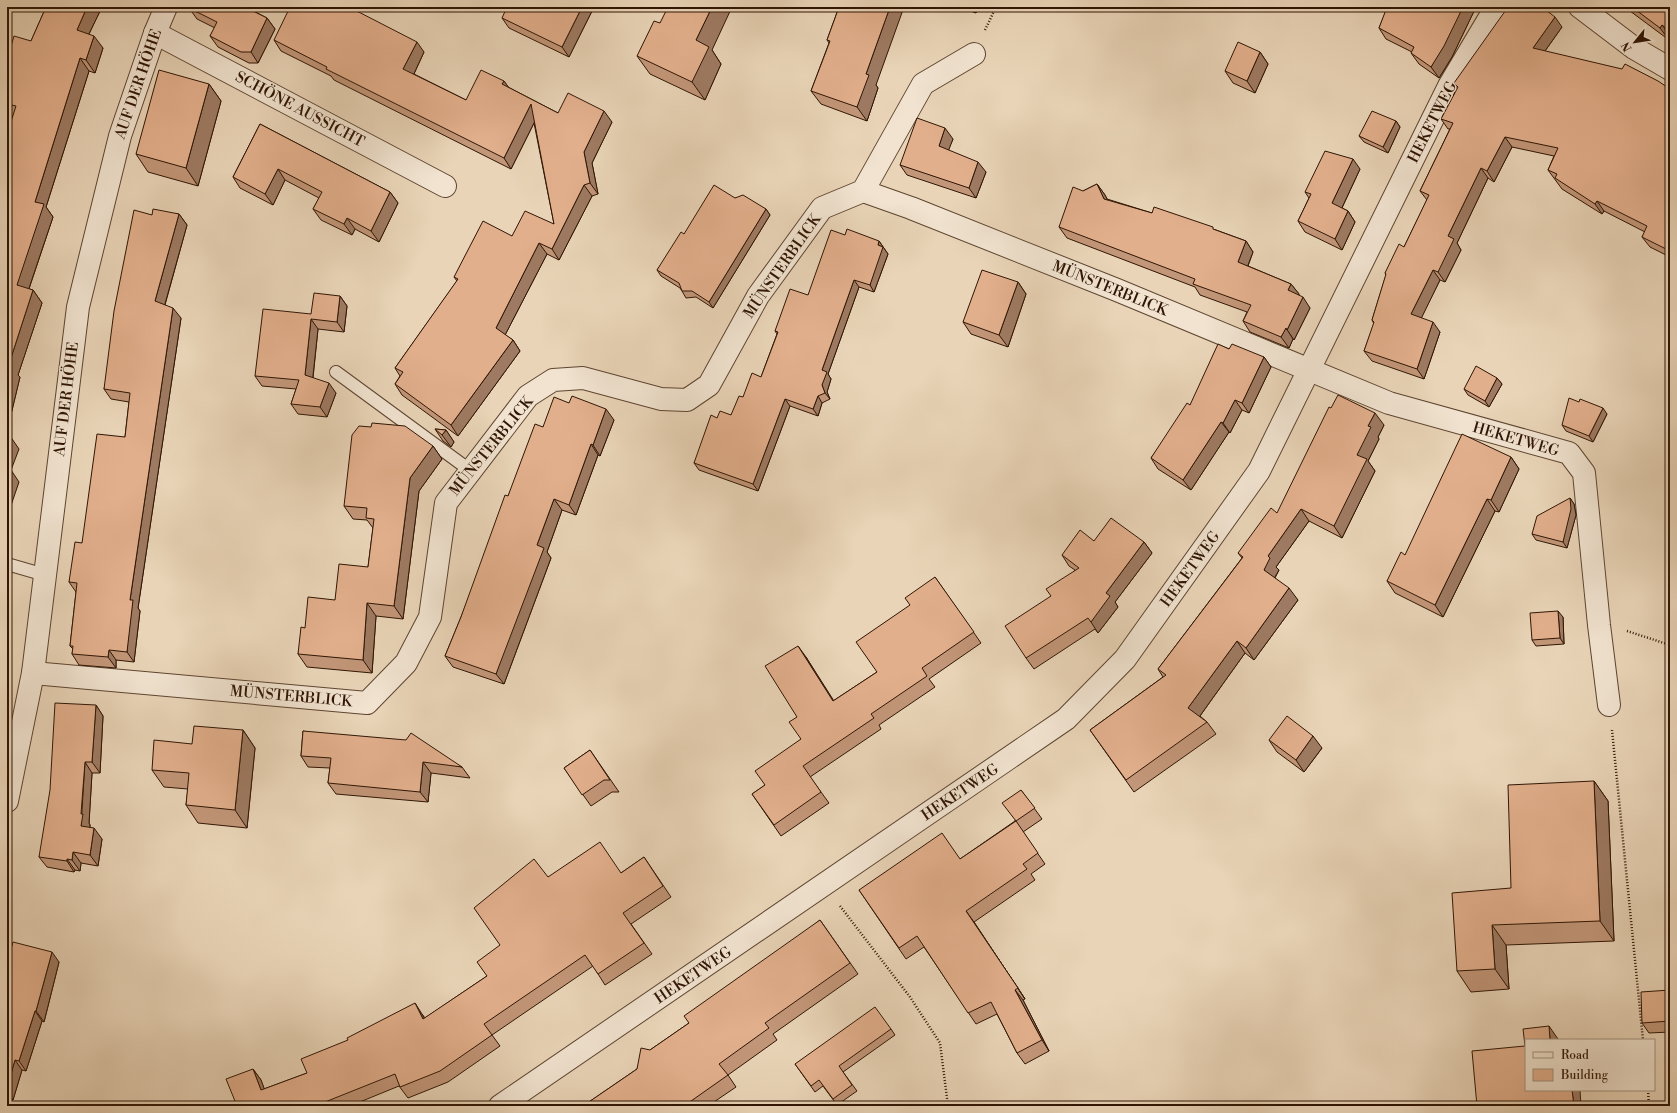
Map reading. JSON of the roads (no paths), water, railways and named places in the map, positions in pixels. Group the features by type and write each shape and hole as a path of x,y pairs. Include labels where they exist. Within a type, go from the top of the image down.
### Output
{"street":[{"name":"AUF DER HÖHE","path":"7,801 12,748 33,673 78,307 120,136 155,33 166,7"},
{"name":"HEKETWEG","path":"500,1106 1066,719 1125,659 1259,471 1449,86 1496,7"},
{"path":"1580,7 1634,48 1670,69"},
{"name":"SCHÖNE AUSSICHT","path":"155,33 445,186"},
{"path":"863,191 923,84 974,54"},
{"name":"MÜNSTERBLICK","path":"33,673 367,703 406,663 430,617 446,502 528,396 553,380 583,378 662,399 687,400 710,385 758,296 822,208 863,191 948,223 1310,370"},
{"name":"HEKETWEG","path":"1310,370 1389,403 1569,453 1584,473 1599,625 1610,705"}],"lane":[{"path":"336,372 471,471"},
{"path":"7,564 44,575"}]}
